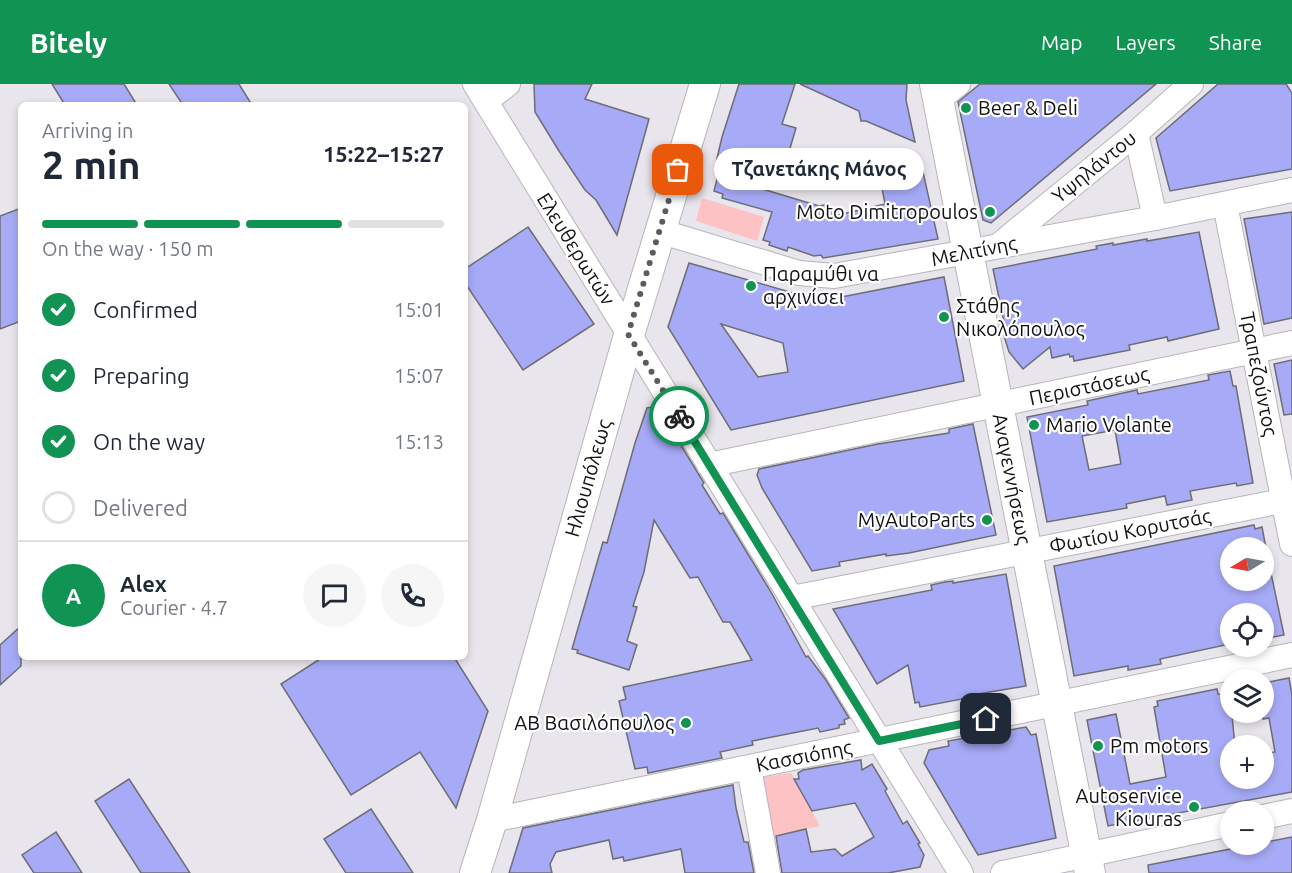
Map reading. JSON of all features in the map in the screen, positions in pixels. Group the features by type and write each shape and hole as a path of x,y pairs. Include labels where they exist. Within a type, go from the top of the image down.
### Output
{"main road":[{"name":"Ηλιουπόλεως","path":"475,873 492,820 628,334 705,84"},
{"name":"Αναγεννήσεως","path":"943,90 982,250 997,405 1088,864"}],"street":[{"path":"480,93 508,84"},
{"name":"Υψηλάντου","path":"982,250 1136,133 1191,84"},
{"name":"Ελευθερωτών","path":"480,93 961,873"},
{"path":"1136,133 1155,218"},
{"name":"Μελιτίνης","path":"659,231 799,273 834,276 1155,218 1292,190"},
{"name":"Τραπεζούντος","path":"1225,204 1254,351 1288,500 1292,544"},
{"name":"Περιστάσεως","path":"709,465 1292,343"},
{"name":"Φωτίου Κορυτσάς","path":"792,598 1288,500"},
{"name":"Κασσιόπης","path":"492,820 1292,655"},
{"path":"749,768 768,873"},
{"path":"1274,815 1292,811"},
{"path":"1003,873 1088,864 1220,827"}],"shaded area":[{"path":"702,198 764,217 757,241 696,221"},
{"path":"791,773 820,826 770,837 758,778"}],"building":[{"path":"52,84 124,84 135,102 63,102"},
{"path":"169,84 239,84 250,102 181,102"},
{"path":"534,84 592,84 585,99 649,119 617,235 596,200 585,190 535,112"},
{"path":"739,84 795,84 782,124 796,128 788,155 776,152 765,167 759,188 819,206 829,204 834,216 885,204 875,150 921,163 938,239 823,258 821,255 814,256 788,247 787,251 769,245 770,242 763,240 772,212 722,198 723,194 714,191 720,168 715,167 722,137"},
{"path":"800,84 907,84 906,100 915,142 866,121 861,121 859,111"},
{"path":"980,84 1156,84 991,223 983,220 958,102"},
{"path":"1218,84 1286,84 1292,93 1292,169 1170,191 1156,138"},
{"path":"18,209 18,322 0,329 0,216"},
{"path":"1292,212 1292,318 1264,324 1244,219"},
{"path":"528,227 594,324 523,370 468,288 468,267"},
{"path":"1199,232 1219,329 1168,341 1167,337 1129,345 1130,350 1074,361 1073,356 1070,357 1069,354 1052,358 1050,347 1023,369 1009,352 1000,323 1004,322 993,269 1097,249 1096,246 1147,239 1147,241"},
{"path":"689,263 821,301 944,277 964,381 731,430 668,327","holes":["721,324 783,343 788,372 758,377"]},
{"path":"1292,360 1292,414 1284,415 1274,364"},
{"path":"1230,371 1233,386 1236,386 1253,483 1237,486 1236,483 1190,491 1192,500 1167,505 1165,496 1126,504 1127,508 1047,522 1027,417 1088,405 1087,401 1137,390 1138,394 1209,380 1208,375","holes":["1115,430 1121,464 1089,470 1082,436"]},
{"path":"657,406 704,483 702,485 720,514 723,513 771,592 806,657 808,656 826,680 849,718 844,720 845,724 839,725 839,728 820,732 818,728 752,741 753,745 720,752 722,758 648,773 647,767 635,769 619,701 626,699 623,687 752,660 730,622 723,622 698,577 690,578 654,520 644,572 633,606 637,607 627,641 637,645 629,670 577,653 578,650 572,649 603,542 607,543 647,408"},
{"path":"973,424 996,535 909,553 886,556 886,554 839,562 840,566 812,571 762,488 757,475 759,469 878,444 949,433 949,429"},
{"path":"1254,525 1255,529 1262,527 1264,537 1220,537 1220,591 1274,591 1274,587 1284,635 1274,637 1274,603 1220,603 1220,646 1160,659 1161,664 1128,670 1128,666 1074,676 1054,566"},
{"path":"1006,574 1026,686 973,695 973,697 920,707 919,702 915,703 908,665 877,684 833,609 932,590 931,585 945,582 953,581 953,583"},
{"path":"18,629 18,660 21,660 21,666 0,685 0,645"},
{"path":"318,660 456,660 488,711 456,808 420,752 351,795 281,684"},
{"path":"1289,678 1292,695 1292,792 1243,801 1220,801 1220,805 1108,826 1087,720 1116,714 1130,784 1166,777 1154,707 1158,706 1157,701 1217,689 1220,694 1220,723 1233,723 1234,735 1220,735 1220,789 1274,789 1274,735 1272,735 1270,723 1274,723 1274,681"},
{"path":"1026,727 1031,735 1036,734 1056,838 978,855 924,763 929,750 949,746 948,741"},
{"path":"861,760 862,770 872,764 887,789 885,791 903,824 907,821 920,843 918,844 924,855 920,867 888,873 782,873 776,836 806,829 811,852 835,849 842,856 874,837 855,803 812,811 794,779 799,779 798,773 803,770"},
{"path":"129,779 190,873 141,873 95,801"},
{"path":"733,785 744,842 748,842 754,873 685,873 681,849 624,861 623,857 613,859 609,840 556,852 550,864 552,873 509,873 523,828"},
{"path":"371,809 413,873 346,873 324,839"},
{"path":"56,832 82,873 34,873 22,855"},
{"path":"1292,837 1292,873 1149,873 1148,865 1220,851 1220,855 1274,855 1274,840"}],"way so far":[{"path":"678,170 628,334 679,416"}],"place":[{"name":"Beer & Deli","path":"966,108"},
{"name":"Τζανετάκης Μάνος","path":"678,170"},
{"name":"Moto Dimitropoulos","path":"990,212"},
{"name":"Παραμύθι να αρχινίσει","path":"751,286"},
{"name":"Στάθης Νικολόπουλος","path":"944,317"},
{"name":"Mario Volante","path":"1034,425"},
{"name":"MyAutoParts","path":"987,520"},
{"name":"ΑΒ Βασιλόπουλος","path":"686,723"},
{"name":"Pm motors","path":"1098,746"},
{"name":"Autoservice Kiouras","path":"1194,807"}],"route":[{"path":"679,416 879,741 986,719"}]}
